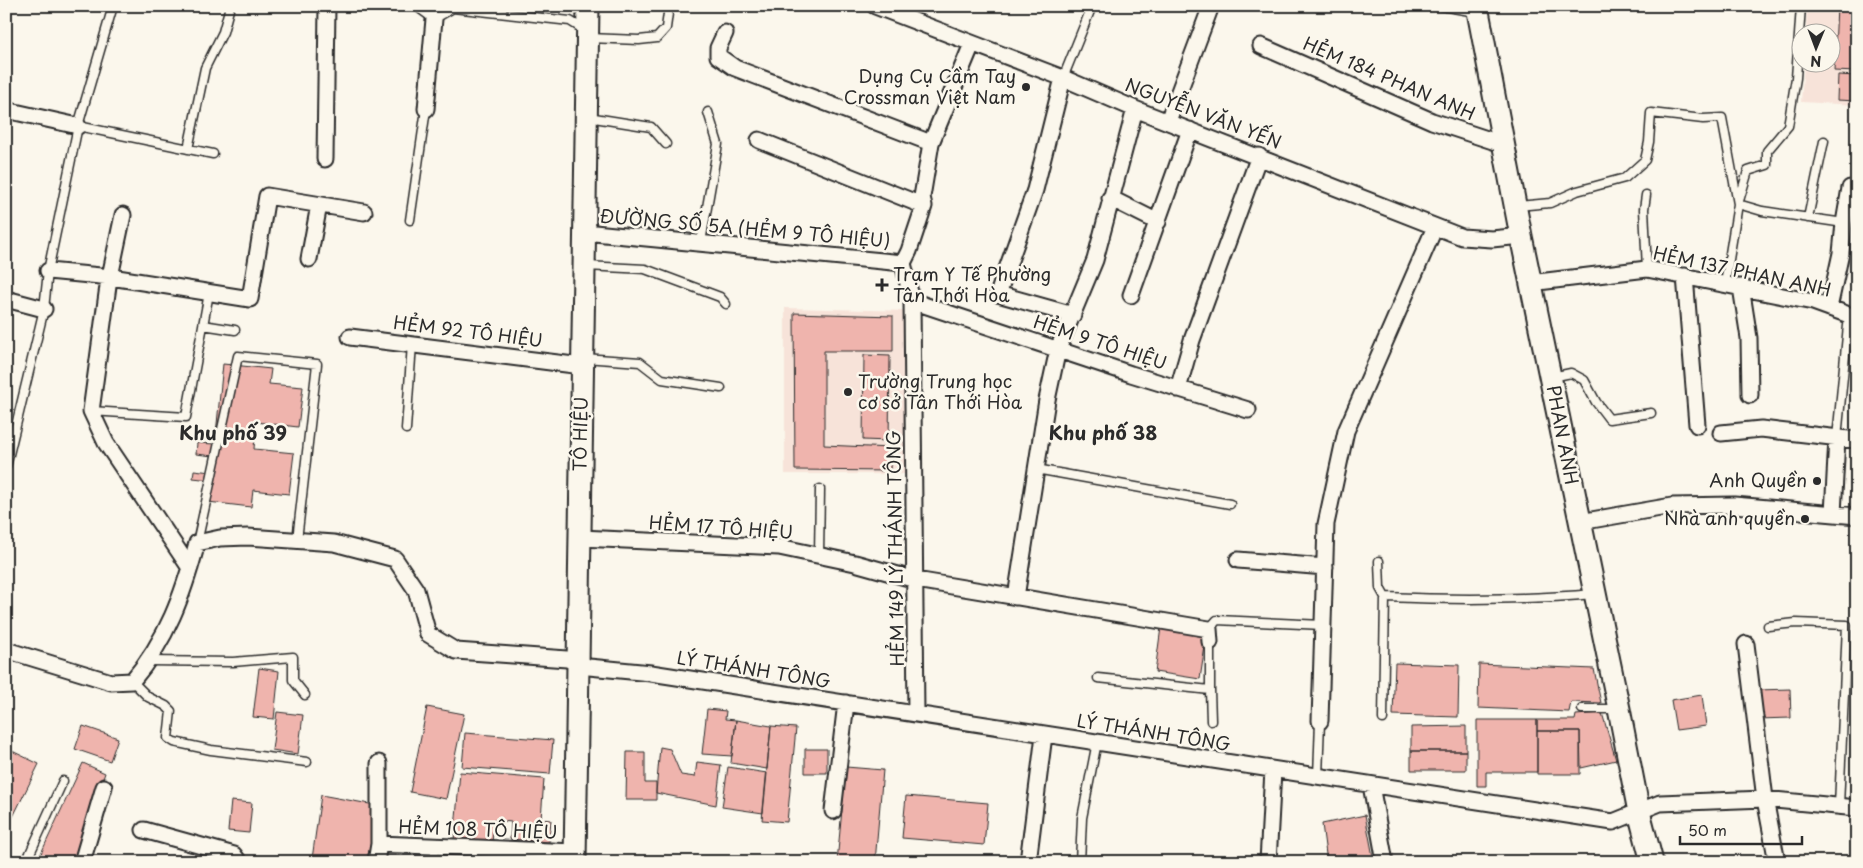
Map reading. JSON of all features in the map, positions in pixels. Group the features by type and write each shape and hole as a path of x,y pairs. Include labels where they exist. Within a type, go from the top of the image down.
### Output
{"main road":[{"name":"TÔ HIỆU","path":"575,857 588,6"},
{"name":"PHAN ANH","path":"1477,10 1530,283 1639,812 1652,862"}],"street":[{"path":"325,159 328,6"},
{"name":"NGUYỄN VĂN YẾN","path":"875,6 1063,78 1135,109 1462,237 1492,239 1521,236"},
{"path":"1168,121 1211,6"},
{"path":"426,109 434,18"},
{"path":"725,33 718,48 718,56 735,68 931,143"},
{"path":"903,263 924,206 922,197 931,143 972,44"},
{"name":"HẺM 184 PHAN ANH","path":"1261,46 1432,120 1502,144"},
{"path":"1063,78 1035,190 998,294 1073,315"},
{"path":"1016,597 1047,400 1058,349 1095,260 1135,109"},
{"path":"6,110 78,126"},
{"path":"1131,295 1190,130"},
{"path":"760,140 924,206"},
{"path":"1178,389 1192,340 1259,156"},
{"path":"1830,308 1841,253 1850,188 1857,188"},
{"path":"48,271 111,277 250,299 267,196 364,212"},
{"path":"1110,198 1158,222"},
{"path":"309,259 319,204"},
{"path":"123,215 111,277 91,411 106,443 190,568"},
{"path":"1320,721 1326,524 1346,431 1435,227"},
{"name":"ĐƯỜNG SỐ 5A (HẺM 9 TÔ HIỆU)","path":"584,232 903,263"},
{"name":"HẺM 149 LÝ THÁNH TÔNG","path":"903,263 912,301 916,714"},
{"name":"HẺM 137 PHAN ANH","path":"1530,283 1647,268 1813,302 1853,316"},
{"path":"1685,276 1696,425"},
{"path":"1741,288 1748,338 1750,395"},
{"path":"6,299 44,309"},
{"name":"HẺM 9 TÔ HIỆU","path":"912,301 1178,389 1248,410"},
{"name":"HẺM 92 TÔ HIỆU","path":"350,337 582,362"},
{"path":"1721,433 1761,429 1857,440"},
{"path":"1833,514 1837,438"},
{"path":"1580,522 1672,506 1734,505 1857,516"},
{"name":"LÝ THÁNH TÔNG","path":"197,543 220,538 248,537 334,543 395,559 416,590 428,634 456,651 567,660 590,667 651,672 1613,822 1660,802 1765,799 1857,808"},
{"name":"HẺM 17 TÔ HIỆU","path":"580,538 779,547 855,563 916,580 1016,597 1212,639"},
{"path":"6,650 111,682 132,681 149,661 169,627 197,543"},
{"path":"1238,560 1325,567"},
{"path":"1746,644 1765,799 1777,862"},
{"path":"833,811 846,703"},
{"path":"1028,862 1044,734"},
{"path":"376,862 379,844 379,763"},
{"path":"1268,862 1273,770"},
{"path":"1370,785 1385,862"},
{"path":"82,862 104,787"},
{"path":"144,830 234,855 239,862"},
{"name":"HẺM 108 TÔ HIỆU","path":"379,844 575,857"}],"lane":[{"path":"6,467 44,309 48,271 78,126 113,6"},
{"path":"188,149 205,68 223,32 230,6"},
{"path":"416,6 434,18 453,8 570,22 587,35 639,40 657,38 666,28 670,6"},
{"path":"1063,78 1092,6"},
{"path":"1441,6 1477,10"},
{"path":"1725,284 1738,204 1748,171 1767,165 1767,151 1788,126 1796,78 1801,6"},
{"path":"410,220 426,109"},
{"path":"701,242 718,144 708,112"},
{"path":"1515,206 1550,203 1578,191 1625,178 1644,160 1649,142 1651,113 1703,119 1722,118 1738,204"},
{"path":"586,116 651,127 666,144"},
{"path":"78,126 213,154"},
{"path":"1808,218 1824,141"},
{"path":"1646,195 1644,209 1647,268"},
{"path":"1738,204 1762,211 1844,223"},
{"path":"584,266 645,269 720,297 726,304"},
{"path":"91,411 186,417 209,293"},
{"path":"1837,438 1853,316"},
{"path":"203,325 235,330"},
{"path":"406,429 412,344"},
{"path":"197,543 238,356 317,364 296,540"},
{"path":"582,362 640,362 662,379 721,388"},
{"path":"1550,377 1571,373 1584,380 1596,402 1609,419 1651,413"},
{"path":"1036,468 1230,504"},
{"path":"819,556 820,488"},
{"path":"1379,561 1380,588 1385,597 1383,719"},
{"path":"1385,597 1436,600 1544,598 1594,594"},
{"path":"1211,722 1212,639 1217,620 1323,625"},
{"path":"1768,626 1796,623 1847,625 1839,806"},
{"path":"149,661 233,662 293,656 293,680 305,695"},
{"path":"1098,678 1210,690"},
{"path":"132,681 148,697 172,711 168,738 174,742 211,750 307,762"},
{"path":"1582,709 1619,709"},
{"path":"1318,777 1320,721"},
{"path":"1080,862 1082,818 1097,742"},
{"path":"26,862 63,781"}],"shaded area":[{"path":"1807,6 1857,6 1857,105 1801,102 1803,72 1840,72 1840,22 1806,22"},
{"name":"Trường Trung học cơ sở Tân Thới Hòa","path":"785,308 911,311 909,474 785,474"}],"building":[{"path":"1837,6 1857,6 1857,72 1840,71 1840,22 1836,22"},
{"path":"1838,75 1857,76 1857,101 1837,100"},
{"path":"794,313 893,316 893,351 824,351 824,445 891,448 890,471 795,470"},
{"path":"864,355 890,356 889,441 863,440"},
{"path":"223,364 271,369 269,384 303,387 298,427 256,422 254,449 294,453 289,494 253,490 251,507 208,502 211,480 193,478 194,470 211,472 213,456 196,454 197,443 215,444"},
{"path":"1161,627 1207,633 1200,679 1155,672"},
{"path":"1395,663 1459,665 1458,717 1393,715"},
{"path":"1479,664 1594,669 1601,703 1571,702 1569,712 1478,708"},
{"path":"259,668 279,671 274,719 253,717"},
{"path":"1790,689 1791,718 1758,719 1758,690"},
{"path":"1702,695 1706,726 1676,730 1671,700"},
{"path":"427,707 464,714 446,799 410,792"},
{"path":"707,709 726,711 725,719 736,720 732,756 702,754"},
{"path":"277,712 303,715 298,754 272,750"},
{"path":"1602,713 1616,760 1581,768 1580,731 1537,731 1537,720 1575,720 1576,715"},
{"path":"736,720 771,726 767,769 731,763"},
{"path":"1477,720 1537,720 1537,772 1486,772 1486,786 1477,786"},
{"path":"83,726 118,738 110,761 75,749"},
{"path":"771,726 796,728 787,822 762,820"},
{"path":"1466,726 1466,751 1411,751 1411,727"},
{"path":"1537,731 1580,731 1580,774 1537,774"},
{"path":"465,733 553,740 550,774 462,767"},
{"path":"660,747 670,749 681,775 695,777 697,762 721,765 716,805 656,793"},
{"path":"805,749 827,749 827,773 805,773"},
{"path":"12,751 39,764 6,831 6,762"},
{"path":"1411,751 1466,751 1466,770 1411,770"},
{"path":"627,752 645,752 645,783 656,783 656,800 626,800"},
{"path":"83,763 105,773 73,862 37,862"},
{"path":"728,767 767,773 763,813 722,807"},
{"path":"846,767 883,770 875,862 837,862"},
{"path":"460,772 544,779 541,819 551,820 549,842 510,839 511,822 494,820 492,843 454,840"},
{"path":"321,795 375,805 374,833 366,862 330,862 312,859"},
{"path":"906,796 988,803 984,845 902,838"},
{"path":"231,801 252,803 249,833 228,831"},
{"path":"1365,815 1374,862 1327,862 1322,824"},
{"path":"499,858 549,858 549,862 499,862"}],"place":[{"name":"Dụng Cụ Cầm Tay Crossman Việt Nam","path":"1026,87"},
{"name":"Trạm Y Tế Phường Tân Thới Hòa","path":"882,285"},
{"name":"Trường Trung học cơ sở Tân Thới Hòa","path":"848,392"},
{"name":"Anh Quyền","path":"1817,481"},
{"name":"Nhà anh quyền","path":"1805,519"}],"district":[{"name":"Khu phố 39","path":"233,433"},
{"name":"Khu phố 38","path":"1103,433"}]}
